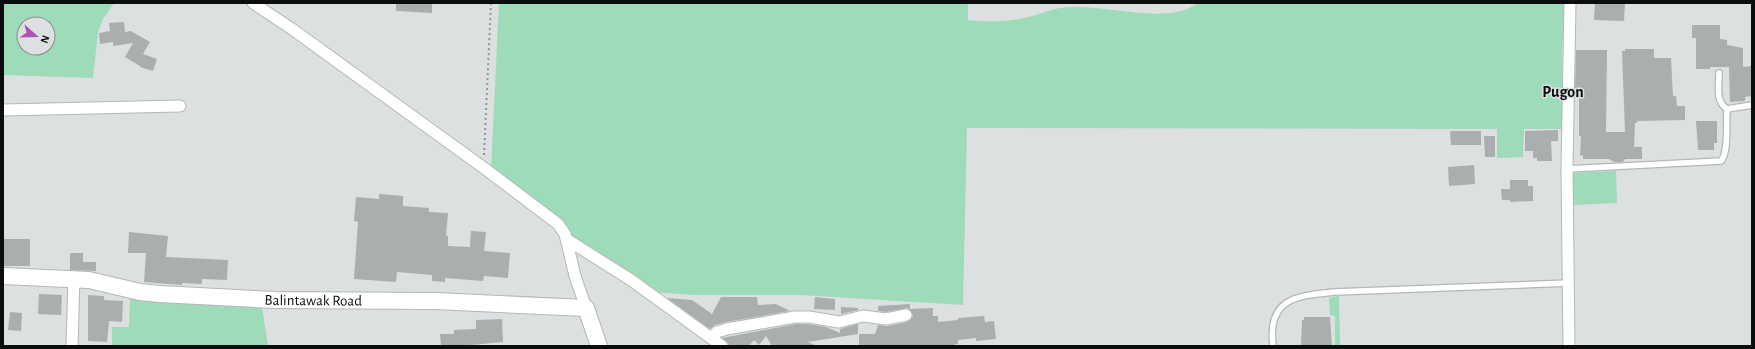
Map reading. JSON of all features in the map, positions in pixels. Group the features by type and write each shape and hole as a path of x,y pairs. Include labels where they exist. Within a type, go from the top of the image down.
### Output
{"street":[{"path":"253,3 292,29 484,168 558,224 563,230 575,276 599,346"},
{"path":"1569,346 1567,169 1570,3"},
{"path":"3,110 180,106"},
{"path":"566,239 631,280 722,346"},
{"name":"Balintawak Road","path":"3,276 74,278 140,292 160,294 275,300 435,301 586,308"},
{"path":"72,346 74,278"},
{"path":"711,338 717,332 727,329 795,317 808,317 839,322 863,316 886,319 906,315"}],"lane":[{"path":"1719,73 1719,100 1722,105 1727,109 1752,105"},
{"path":"1567,169 1720,161 1724,159 1726,148 1727,109"},
{"path":"1273,346 1271,330 1277,311 1290,301 1314,294 1569,283"}],"path":[{"path":"484,168 491,3"}],"green space":[{"path":"3,3 114,3 103,19 98,32 93,78 3,75"},
{"path":"499,3 968,3 968,20 1006,21 1021,19 1057,9 1077,7 1151,14 1185,10 1198,3 1565,3 1562,52 1562,129 1524,129 1523,157 1497,158 1497,129 967,128 963,305 801,295 693,295 653,292 568,235 566,226 561,220 491,169"},
{"path":"1616,171 1617,203 1573,205 1573,173"},
{"path":"1339,296 1340,346 1335,346 1335,316 1330,315 1329,299"},
{"path":"130,297 262,307 268,346 112,346 112,327 129,327"}],"building":[{"path":"396,3 432,3 432,13 396,11"},
{"path":"1595,3 1625,3 1624,21 1594,20"},
{"path":"124,22 125,32 131,31 150,42 143,54 157,59 153,71 140,67 125,57 133,43 113,46 113,42 100,44 99,33 110,31 109,23"},
{"path":"1692,25 1720,25 1720,39 1727,40 1727,45 1743,48 1743,67 1752,66 1752,96 1745,97 1745,101 1730,102 1729,67 1696,69 1696,38 1692,38"},
{"path":"1625,49 1654,49 1654,58 1671,58 1673,96 1676,96 1677,106 1685,106 1685,120 1637,121 1637,123 1635,123 1634,147 1642,147 1642,159 1625,159 1623,162 1614,162 1609,159 1583,159 1583,155 1580,156 1581,136 1579,136 1579,98 1577,98 1577,89 1575,89 1576,50 1607,50 1606,132 1625,132 1622,51 1625,51"},
{"path":"1696,121 1717,121 1717,143 1714,143 1714,150 1698,150"},
{"path":"1558,130 1558,141 1551,141 1552,161 1537,161 1537,158 1533,158 1533,151 1525,151 1525,131"},
{"path":"1450,131 1481,131 1481,145 1451,145"},
{"path":"1484,136 1495,136 1495,157 1485,157"},
{"path":"1474,165 1475,184 1449,186 1448,167"},
{"path":"1510,180 1528,180 1528,186 1533,186 1533,201 1510,202 1510,200 1502,200 1501,189 1510,189"},
{"path":"379,194 403,196 403,206 429,208 429,212 448,213 446,236 448,236 448,246 470,247 471,231 486,232 484,251 510,253 508,278 484,276 483,281 445,278 445,282 432,281 432,275 397,272 396,282 354,279 358,222 354,221 356,197 379,199"},
{"path":"129,232 168,236 166,257 228,260 227,280 202,279 202,284 182,283 182,285 144,282 146,253 128,253"},
{"path":"3,239 30,239 30,266 3,266"},
{"path":"70,253 83,253 83,262 96,262 96,271 70,270"},
{"path":"39,294 62,295 61,315 38,314"},
{"path":"88,295 104,296 104,300 123,301 122,322 109,321 107,342 88,341"},
{"path":"721,297 757,297 758,305 776,304 790,311 726,322 715,325 710,329 667,298 692,300 712,314"},
{"path":"815,297 835,299 835,310 814,309"},
{"path":"910,304 910,309 933,308 933,316 938,316 938,322 958,320 958,318 984,316 985,322 994,321 996,339 976,341 976,338 958,340 958,344 955,344 955,346 859,346 859,334 875,334 878,325 887,326 907,322 913,317 908,308 886,312 878,311 878,306"},
{"path":"841,307 858,308 858,310 841,314"},
{"path":"10,312 22,313 21,331 8,330"},
{"path":"1304,317 1330,317 1332,346 1301,346 1302,320 1304,320"},
{"path":"502,319 503,342 471,345 441,345 440,334 454,334 454,330 476,329 476,320"},
{"path":"796,324 826,327 840,333 840,329 858,324 858,334 808,342 817,346 772,346 766,336 759,345 754,340 749,346 729,346 728,343 722,338"}],"district":[{"name":"Pugon","path":"1563,92"}]}
